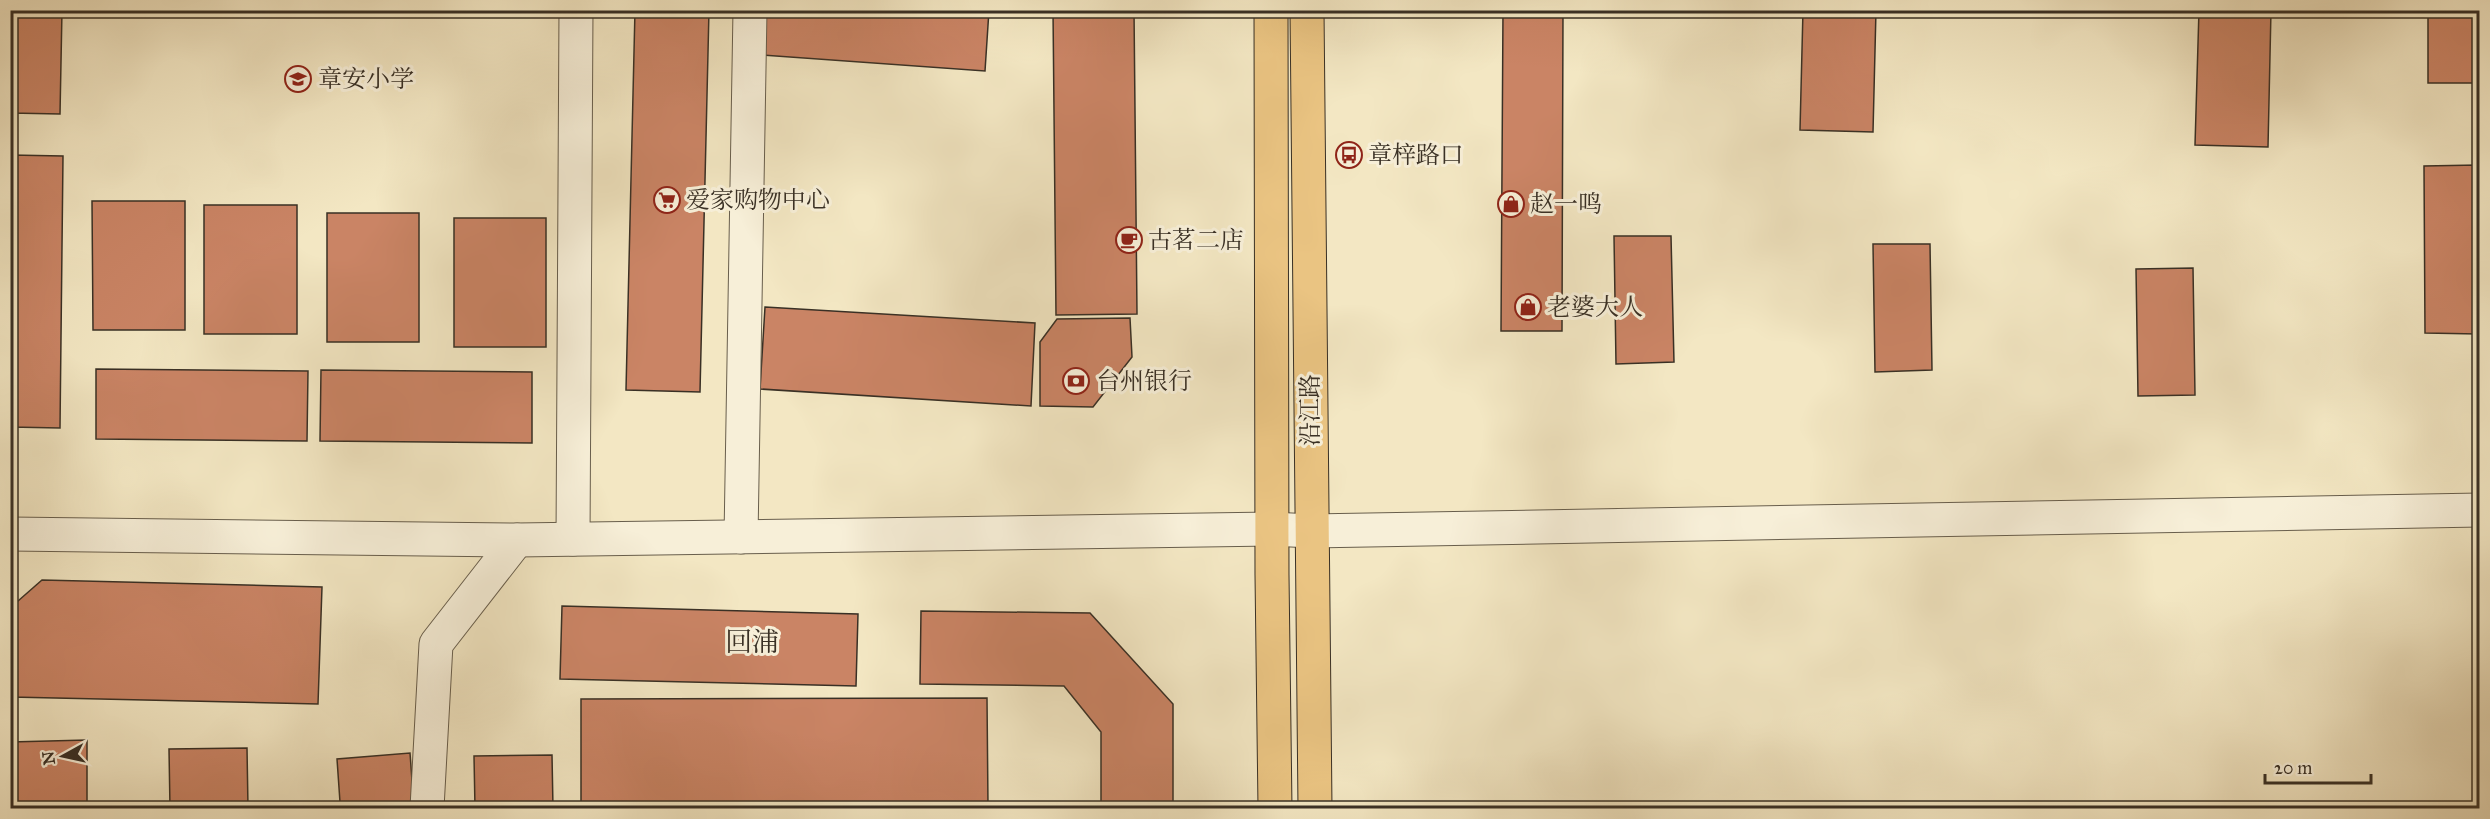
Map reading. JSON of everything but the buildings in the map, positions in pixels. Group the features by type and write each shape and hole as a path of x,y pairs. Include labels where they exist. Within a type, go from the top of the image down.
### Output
{"main road":[{"name":"沿江路","path":"1271,10 1275,808"},
{"name":"沿江路","path":"1307,10 1315,808"}],"street":[{"path":"573,539 576,10"},
{"path":"741,537 750,10"},
{"path":"10,534 517,540 1272,529 1311,531 2480,510"},
{"path":"427,808 436,644 517,540"}],"place":[{"name":"章安小学","path":"298,79"},
{"name":"章梓路口","path":"1349,155"},
{"name":"爱家购物中心","path":"667,200"},
{"name":"赵一鸣","path":"1511,204"},
{"name":"古茗二店","path":"1129,240"},
{"name":"老婆大人","path":"1528,307"},
{"name":"台州银行","path":"1076,381"}],"district":[{"name":"回浦","path":"752,641"}]}
